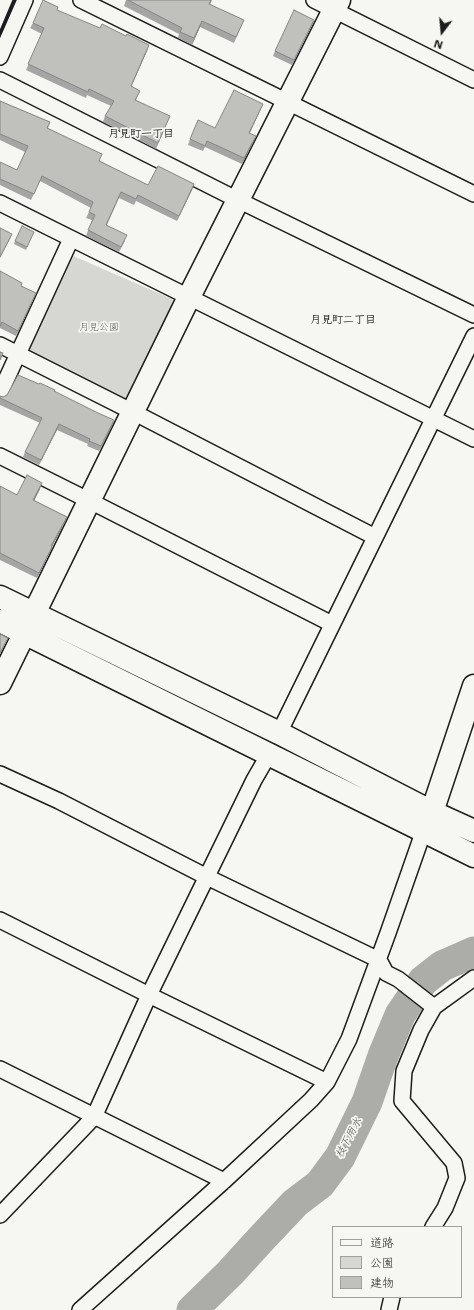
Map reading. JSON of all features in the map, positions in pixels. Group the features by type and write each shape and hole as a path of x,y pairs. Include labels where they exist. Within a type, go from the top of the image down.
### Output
{"street":[{"path":"0,57 25,0"},
{"path":"81,0 474,194"},
{"path":"314,0 336,5 474,80"},
{"path":"0,683 189,298 336,5"},
{"path":"0,80 238,200 474,315"},
{"path":"0,203 474,439"},
{"path":"0,393 71,239"},
{"path":"279,733 474,336"},
{"path":"0,345 375,537"},
{"path":"0,456 332,624"},
{"path":"0,597 29,624 269,754 428,821 474,831"},
{"path":"0,622 29,624 279,733 428,821 474,856"},
{"path":"80,1310 224,1181 311,1100 327,1082 349,1039 379,960 474,686"},
{"path":"2,1210 94,1117 149,995 254,780 269,754"},
{"path":"0,774 59,801 207,878 379,960 386,973 404,984 430,1004"},
{"path":"0,920 327,1082"},
{"path":"434,1226 445,1208 457,1178 454,1163 402,1101 404,1071 430,1004 474,978"},
{"path":"0,1069 224,1181"},
{"path":"389,1310 392,1298"}],"green space":[{"name":"月見公園","path":"71,255 172,299 176,308 131,402 25,353"}],"building":[{"path":"43,0 58,7 57,10 100,28 102,24 149,45 131,86 140,91 135,100 170,116 158,143 105,116 114,101 89,89 88,92 28,64 44,28 33,23"},
{"path":"128,0 211,0 209,4 244,20 236,37 202,21 194,38 180,32 182,28"},
{"path":"294,10 314,20 294,60 275,51"},
{"path":"234,90 263,104 249,133 256,136 244,158 207,141 205,146 190,139 198,120 215,128"},
{"path":"0,101 50,122 47,128 102,154 99,161 148,185 158,166 194,184 179,216 138,195 136,199 121,192 106,225 127,235 121,247 88,230 95,215 89,212 93,202 42,176 34,194 0,179 0,162 17,170 28,146 0,134"},
{"path":"22,226 34,232 27,247 15,241"},
{"path":"0,228 12,234 0,257"},
{"path":"0,271 22,283 21,286 36,293 18,331 2,322 0,326"},
{"path":"0,352 3,353 0,360"},
{"path":"18,375 55,390 54,391 114,420 101,446 59,424 41,460 25,452 42,418 0,398 0,396 3,397 7,395"},
{"path":"27,475 42,483 33,500 67,517 51,546 52,547 39,573 0,553 0,486 17,495"},
{"path":"0,634 8,638 0,653"}],"waterway":[{"name":"枝下用水","path":"192,1310 230,1273 295,1203 320,1184 340,1157 367,1102 383,1056 400,1015 423,981 442,966 474,952"}],"railway":[{"path":"0,33 14,0"}],"district":[{"name":"月見町一丁目","path":"141,134"},
{"name":"月見町二丁目","path":"343,320"}]}
